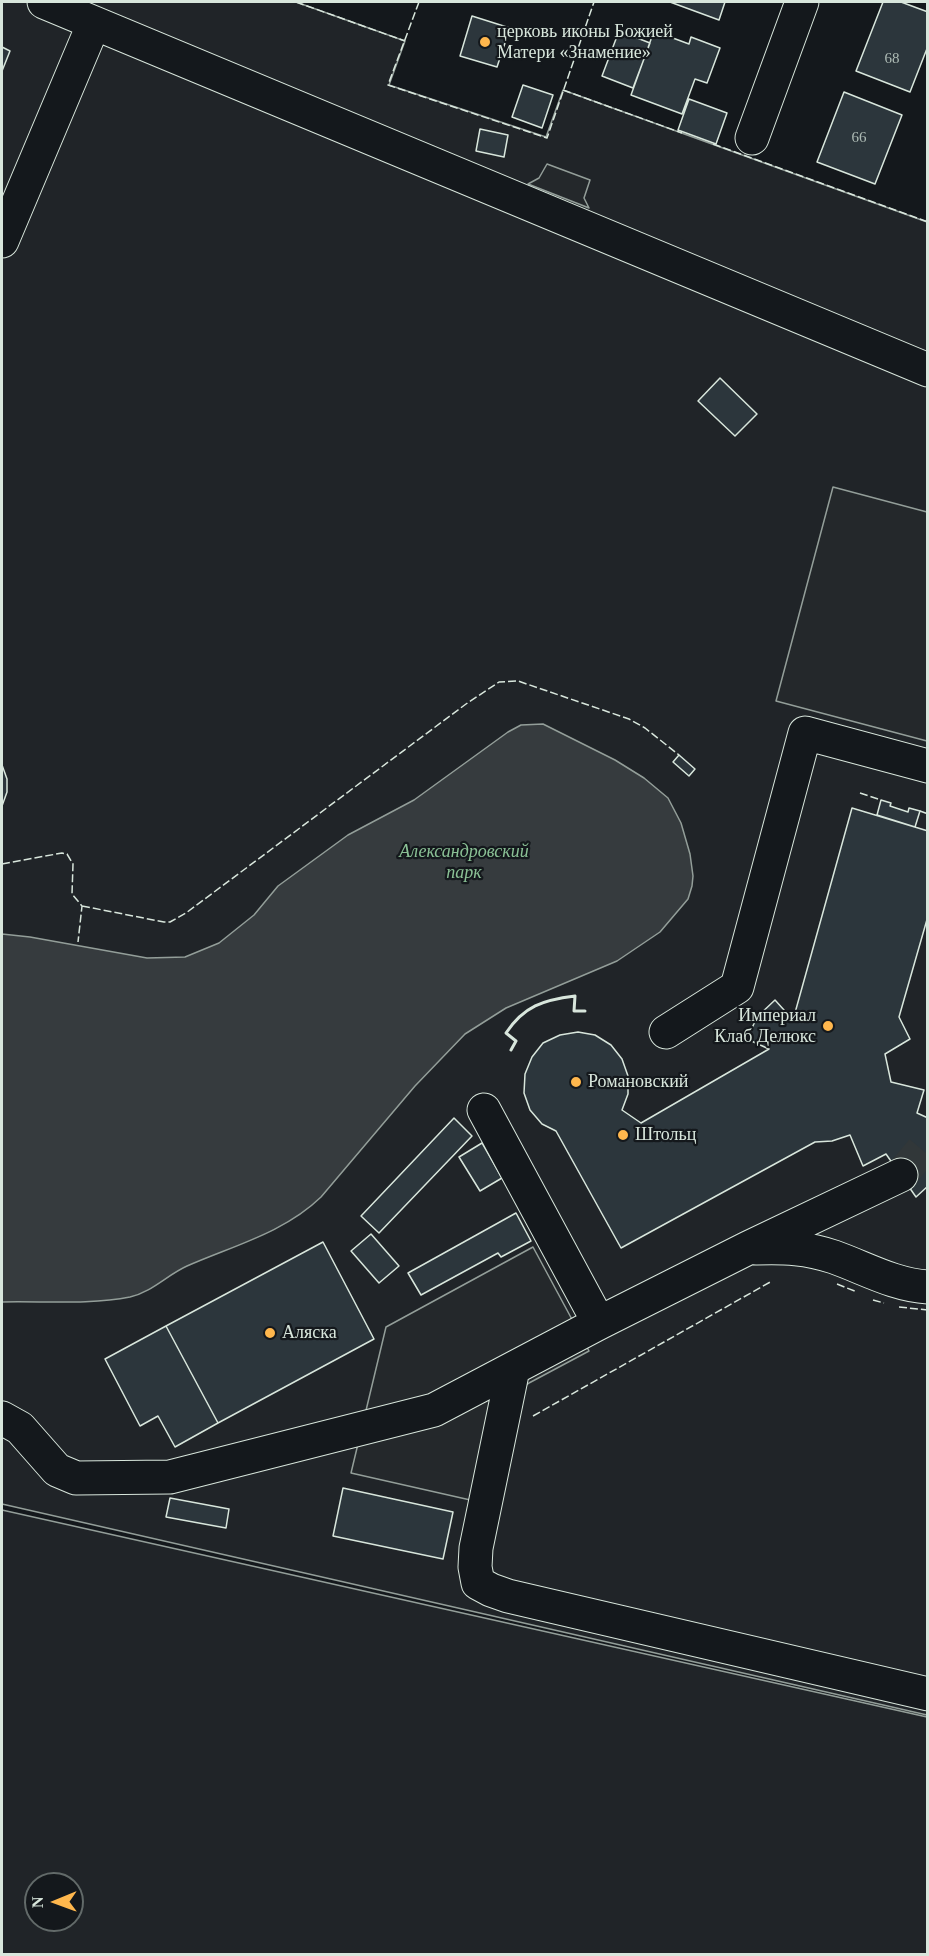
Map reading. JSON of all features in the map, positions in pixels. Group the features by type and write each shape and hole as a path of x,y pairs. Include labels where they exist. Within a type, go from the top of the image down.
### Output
{"lane":[{"path":"44,2 927,370"},
{"path":"752,138 802,2"},
{"path":"2,241 94,22"},
{"path":"666,1032 737,987 805,733 927,766"},
{"path":"484,1110 599,1323"},
{"path":"2,1418 20,1428 57,1470 76,1478 170,1477 434,1410 748,1248 901,1175"},
{"path":"748,1248 796,1247 834,1257 892,1280 927,1287"},
{"path":"513,1369 476,1548 475,1567 478,1583 508,1596 927,1694"}],"green space":[{"name":"Александровский парк","path":"2,2 296,2 405,41 389,85 546,137 563,90 927,222 927,1715 2,1504"},
{"path":"2,1510 927,1717 927,1954 2,1954"}],"shaded area":[{"path":"547,164 590,180 584,198 589,208 528,184 539,178"},
{"path":"833,487 927,512 927,741 776,701"},
{"path":"543,724 615,760 644,778 668,798 681,823 690,854 693,876 688,899 660,932 617,961 506,1008 465,1034 415,1086 321,1197 291,1220 257,1238 187,1266 138,1295 83,1302 2,1302 2,934 147,958 185,957 219,943 254,915 278,886 348,835 414,800 508,732 521,725"},
{"path":"533,1247 589,1351 529,1383 515,1394 488,1504 351,1473 386,1327"}],"building":[{"path":"670,2 725,2 719,20"},
{"path":"883,2 901,2 928,12 928,46 910,92 856,71"},
{"name":"церковь иконы Божией Матери «Знамение»","path":"472,16 510,28 497,67 460,56"},
{"path":"619,31 650,43 633,88 602,76"},
{"path":"654,31 689,44 691,37 720,48 707,83 695,79 682,114 631,95"},
{"path":"2,47 10,51 2,71"},
{"path":"523,85 553,95 542,128 512,117"},
{"path":"844,92 902,115 875,184 817,162"},
{"path":"689,99 727,113 716,144 678,130"},
{"path":"480,129 508,135 504,157 476,151"},
{"path":"720,378 757,414 735,436 698,401"},
{"path":"679,755 695,769 689,776 673,762"},
{"path":"2,765 7,779 7,792 2,806"},
{"path":"881,800 891,803 890,806 908,812 909,808 920,811 915,827 877,815"},
{"name":"Империал Клаб Делюкс","path":"852,808 928,831 928,916 899,1017 910,1039 885,1054 891,1082 924,1090 917,1113 928,1118 928,1186 916,1197 886,1154 863,1166 850,1135 832,1141 815,1142 621,1248 556,1131 542,1124 530,1110 524,1093 525,1074 532,1057 543,1043 560,1035 578,1032 595,1035 611,1045 622,1059 628,1076 628,1094 622,1110 641,1123 769,1049 747,1039 757,1017 775,1000 793,1020"},
{"path":"454,1118 472,1136 379,1233 361,1216"},
{"path":"482,1143 502,1178 480,1191 459,1157"},
{"path":"516,1213 531,1241 501,1257 498,1253 421,1295 408,1273"},
{"path":"371,1234 399,1266 379,1283 351,1251"},
{"name":"Аляска","path":"323,1242 374,1339 218,1423 166,1326"},
{"path":"166,1326 218,1423 175,1447 158,1416 140,1426 105,1359"},
{"path":"343,1488 453,1512 443,1559 333,1536"},
{"path":"170,1498 229,1509 226,1528 166,1517"}],"tunnel":[{"path":"901,1175 928,1143"}],"fence":[{"path":"296,2 405,41"},
{"path":"419,2 388,85 547,138 594,2"},
{"path":"563,90 682,133"},
{"path":"713,144 928,222"},
{"path":"82,906 170,922 186,913 466,704 499,682 518,681 629,719 645,728 679,755"},
{"path":"860,793 881,800"},
{"path":"920,811 928,814"},
{"path":"2,864 67,854 73,864 72,894 82,906 78,942"},
{"path":"533,1416 772,1281"},
{"path":"837,1284 857,1292"},
{"path":"873,1300 884,1303"},
{"path":"899,1307 928,1310"}],"wall":[{"path":"511,1050 516,1041 506,1033 527,1010 544,1002 575,996 574,1011 585,1011"}],"place":[{"name":"церковь иконы Божией Матери «Знамение»","path":"485,42"},
{"name":"Империал Клаб Делюкс","path":"828,1026"},
{"name":"Романовский","path":"576,1082"},
{"name":"Штольц","path":"623,1135"},
{"name":"Аляска","path":"270,1333"}]}
